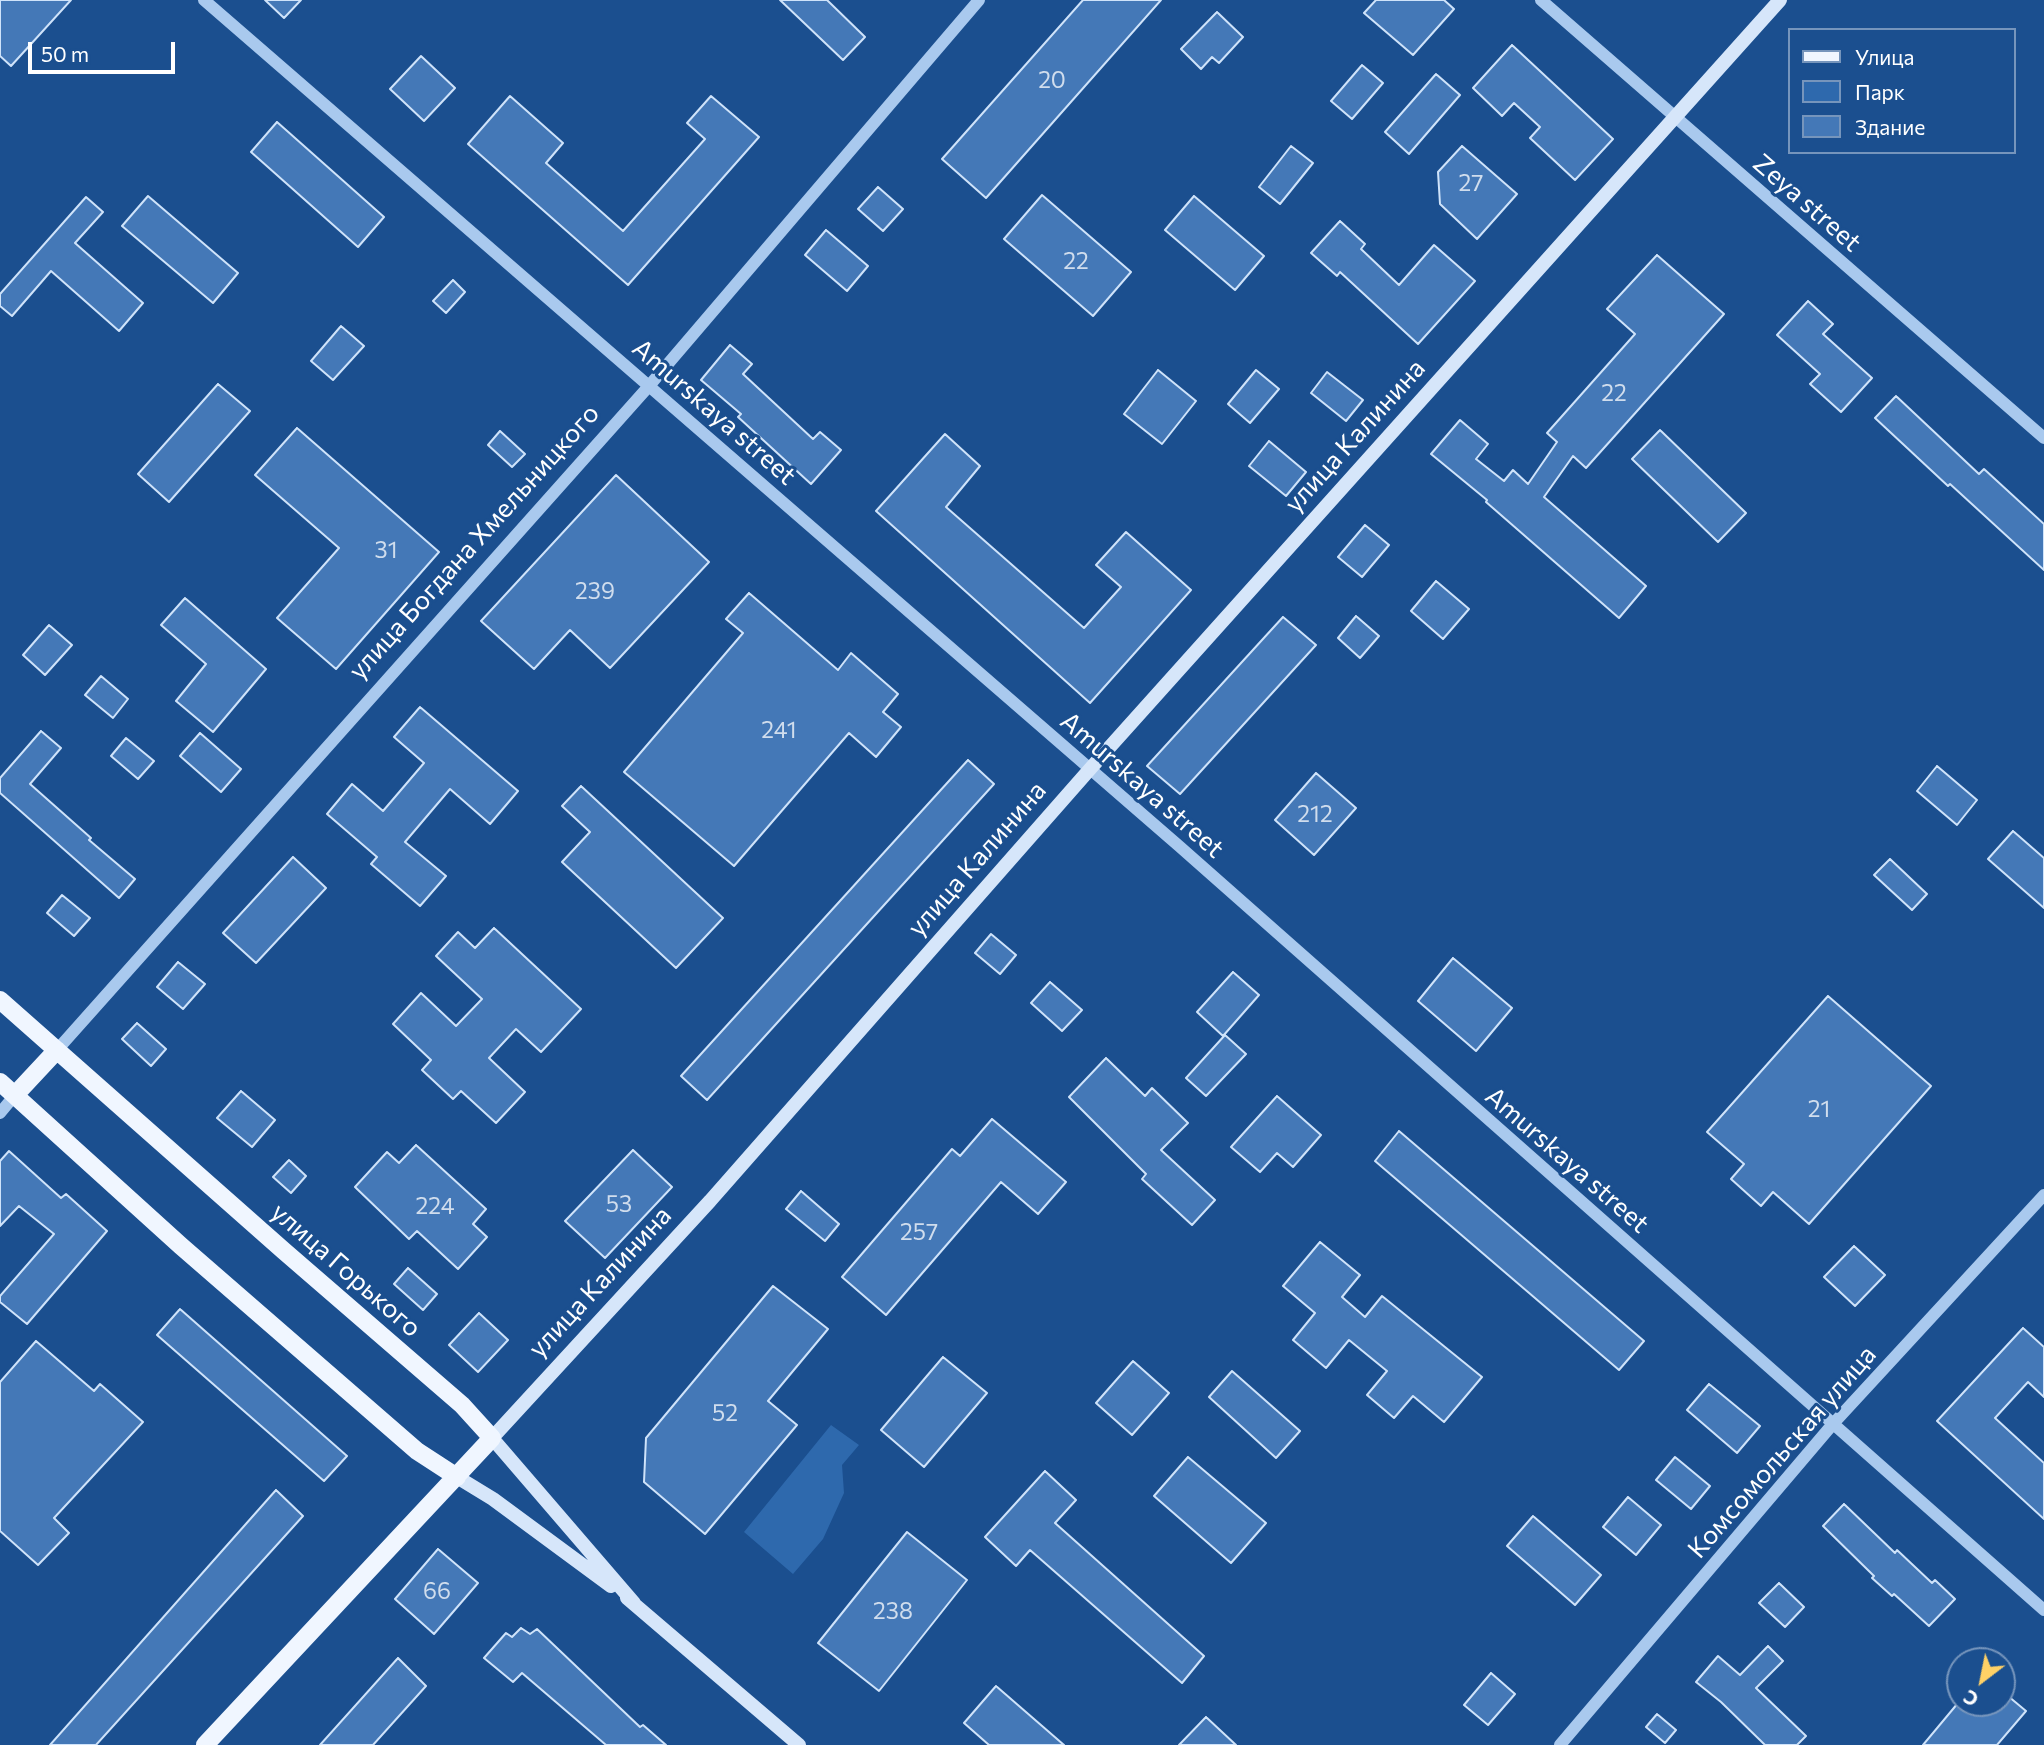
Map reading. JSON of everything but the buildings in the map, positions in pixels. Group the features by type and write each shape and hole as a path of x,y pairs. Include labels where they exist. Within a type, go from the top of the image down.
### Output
{"main road":[{"name":"улица Калинина","path":"205,1745 457,1477 710,1201 1090,769 1780,0"},
{"name":"улица Горького","path":"0,1000 462,1405 634,1603"},
{"name":"улица Богдана Хмельницкого","path":"15,1095 57,1050"},
{"name":"улица Горького","path":"0,1082 181,1246 417,1451 493,1499 634,1603 799,1745"}],"street":[{"name":"Amurskaya street","path":"204,0 1090,769 2044,1610"},
{"name":"улица Богдана Хмельницкого","path":"57,1050 649,386 979,0"},
{"name":"Zeya street","path":"1541,0 2044,438"},
{"name":"улица Богдана Хмельницкого","path":"0,1113 15,1095"},
{"name":"Комсомольская улица","path":"1560,1745 1832,1425 2044,1195"}],"green space":[{"path":"831,1425 859,1445 842,1465 844,1493 823,1539 793,1574 744,1532"}]}
